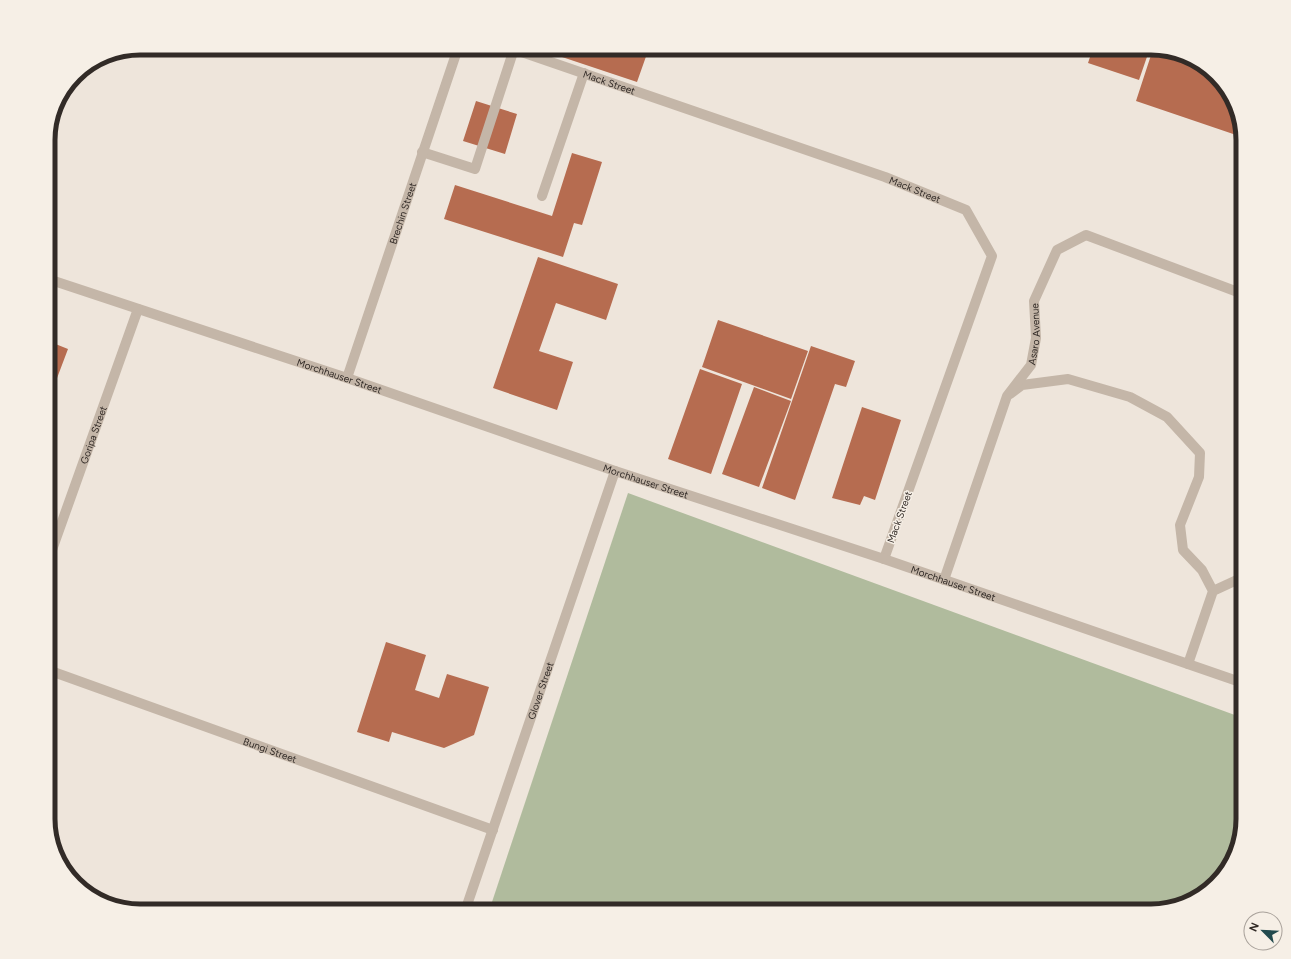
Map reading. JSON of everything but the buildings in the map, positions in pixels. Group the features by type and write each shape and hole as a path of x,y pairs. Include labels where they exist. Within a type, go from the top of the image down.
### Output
{"street":[{"name":"Brechin Street","path":"347,378 456,55"},
{"path":"422,152 475,169 510,55"},
{"name":"Mack Street","path":"532,55 885,177 966,210 992,256 884,559"},
{"path":"542,196 584,73"},
{"name":"Asaro Avenue","path":"944,580 1007,396 1031,365 1036,338 1034,301 1057,250 1086,235 1236,291"},
{"name":"Morchhauser Street","path":"55,281 347,378 615,471 884,559 1236,681"},
{"name":"Goripa Street","path":"55,541 138,309"},
{"path":"1007,396 1022,385 1068,379 1130,397 1167,417 1200,453 1199,477 1180,525 1183,550 1202,570 1213,591"},
{"name":"Glover Street","path":"467,904 615,471"},
{"path":"1188,664 1213,591 1236,580"},
{"name":"Bungi Street","path":"55,673 493,830"}],"green space":[{"path":"628,493 1236,715 1236,819 1233,841 1222,866 1207,883 1189,895 1168,902 1157,904 491,904"}]}
